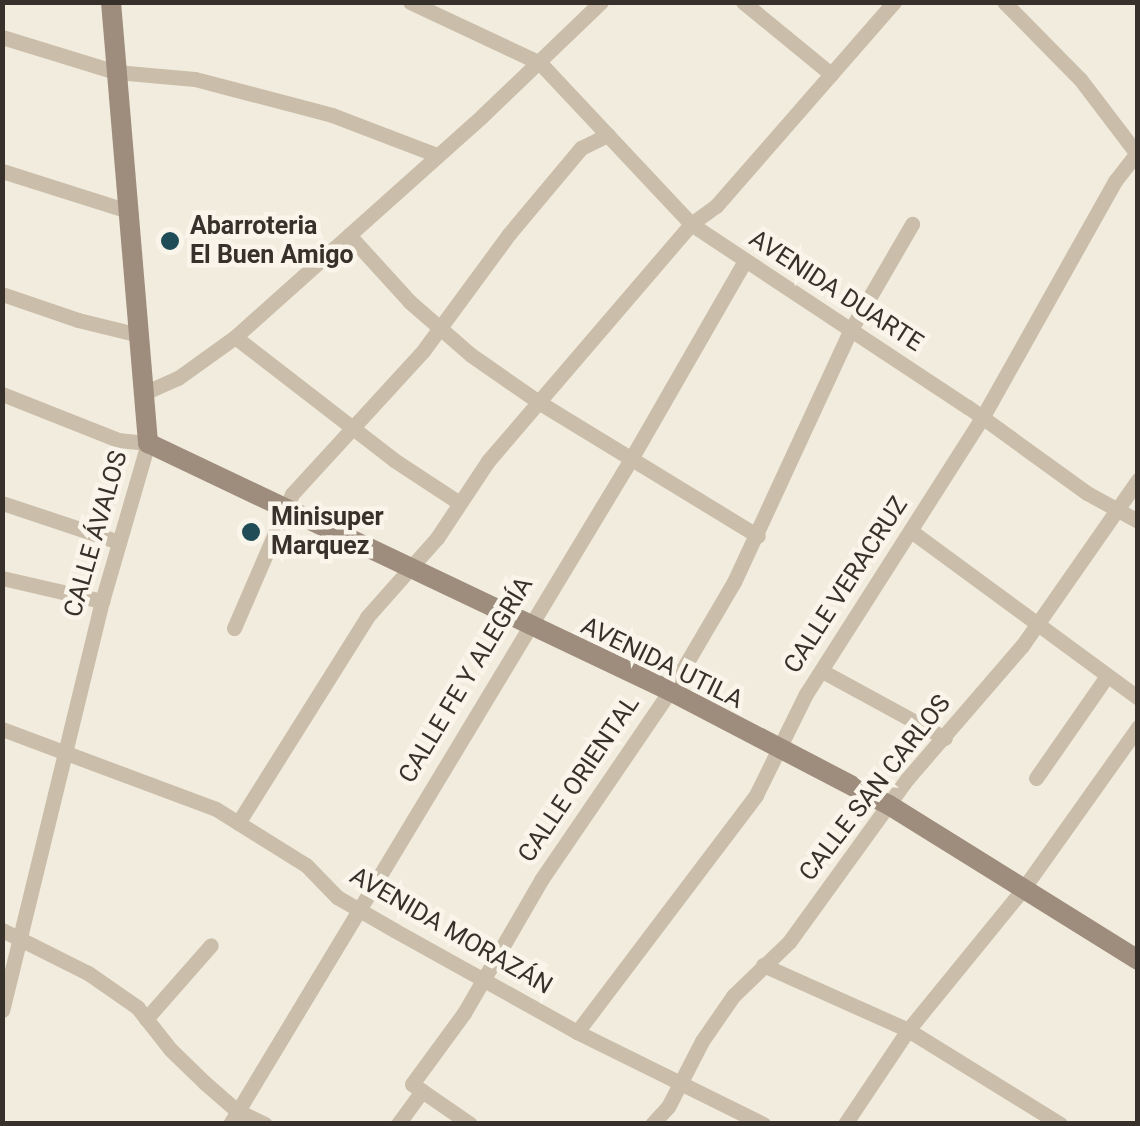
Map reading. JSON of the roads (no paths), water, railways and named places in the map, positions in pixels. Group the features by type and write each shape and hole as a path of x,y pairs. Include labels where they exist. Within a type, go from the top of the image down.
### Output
{"street":[{"name":"CALLE ÁVALOS","path":"2,1010 10,934 64,755 102,601 148,443 110,2"},
{"path":"410,2 540,63"},
{"path":"144,393 178,378 235,336 540,63 601,2"},
{"path":"743,2 831,74"},
{"path":"238,822 366,617 437,538 458,502 692,224 716,206 894,2"},
{"path":"1004,2 1080,79 1137,154"},
{"path":"2,37 116,72 194,79 263,96 332,115 437,156"},
{"name":"AVENIDA DUARTE","path":"540,63 692,224 1138,521"},
{"path":"234,628 292,494 354,430 441,328 570,160 581,148 608,134"},
{"name":"CALLE VERACRUZ","path":"577,1032 756,795 776,747 982,418 1115,181 1137,154"},
{"path":"2,171 128,212"},
{"name":"CALLE ORIENTAL","path":"398,1124 541,880 670,691 758,536 850,331 912,224"},
{"path":"350,235 410,302 471,356 540,403 758,536"},
{"name":"CALLE FE Y ALEGRÍA","path":"233,1117 526,626 631,459 744,261"},
{"path":"2,294 78,320 139,334"},
{"path":"235,336 354,430 458,502"},
{"path":"2,394 118,440 148,443"},
{"name":"AVENIDA UTILA","path":"148,443 526,626 670,691 888,805 1138,960"},
{"name":"CALLE SAN CARLOS","path":"652,1124 712,1026 788,942 888,805 1037,625 1138,480"},
{"path":"2,503 119,542"},
{"path":"912,531 1138,698"},
{"path":"2,578 102,601"},
{"path":"822,670 945,738"},
{"path":"1036,778 1108,676"},
{"path":"845,1124 908,1030 1023,889 1138,727"},
{"name":"AVENIDA MORAZÁN","path":"2,728 64,755 216,809 306,865 336,897 577,1032 763,1124"},
{"path":"10,934 88,973 146,1019 233,1117 264,1124"},
{"path":"146,1019 210,946"},
{"path":"764,965 908,1030 1060,1124"},
{"path":"417,1088 470,1124"}],"place":[{"name":"Abarroteria El Buen Amigo","path":"170,241"},
{"name":"Minisuper Marquez","path":"251,532"}]}
